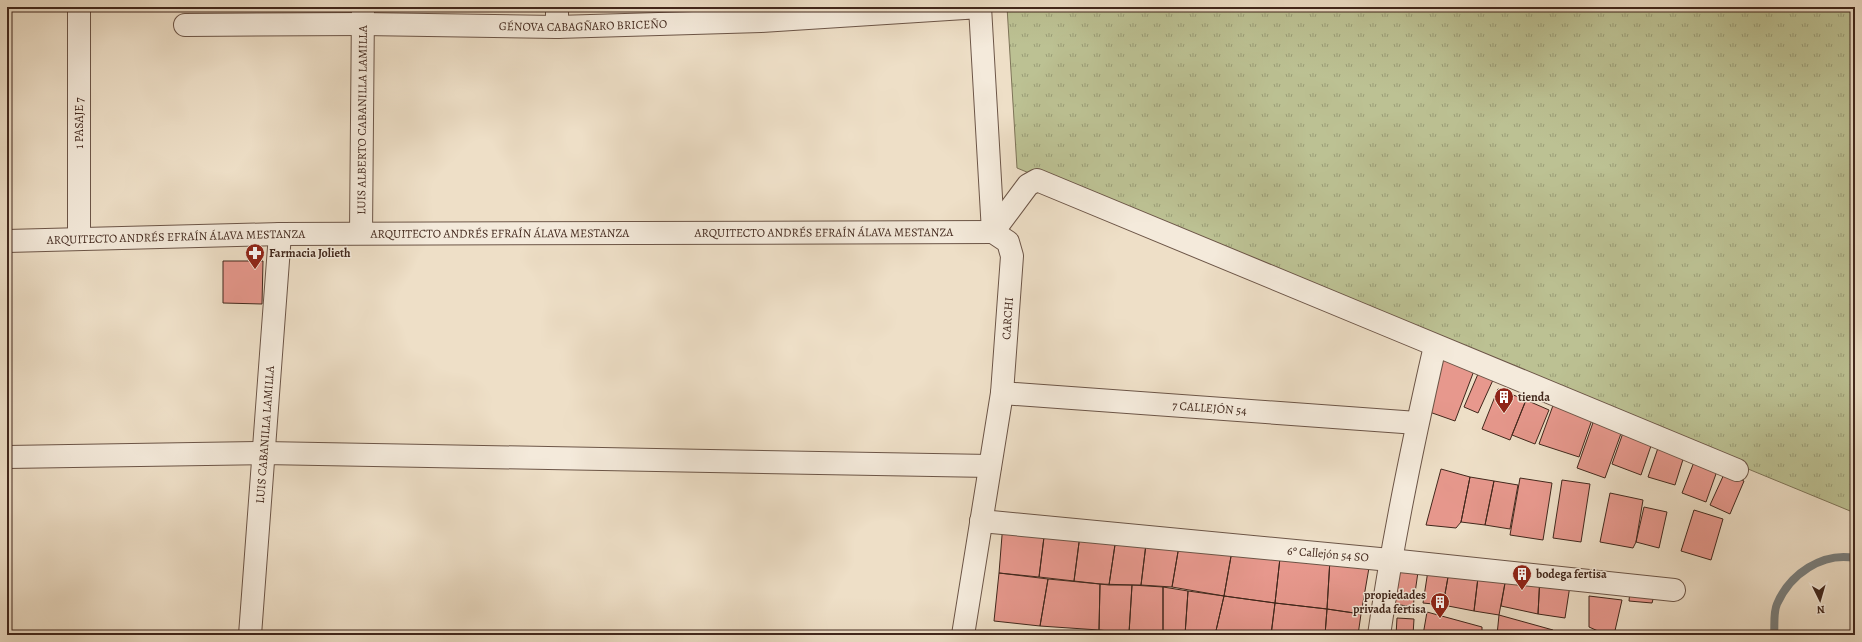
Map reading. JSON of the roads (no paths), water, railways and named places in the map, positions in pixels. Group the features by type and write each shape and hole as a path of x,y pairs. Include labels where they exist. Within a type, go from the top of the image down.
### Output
{"street":[{"name":"1 PASAJE 7","path":"79,7 80,239"},
{"name":"GÉNOVA CABAGÑARO BRICEÑO","path":"185,25 363,15 557,17 761,14 980,7"},
{"path":"980,7 994,232"},
{"name":"LUIS ALBERTO CABANILLA LAMILLA","path":"361,233 363,15"},
{"path":"994,232 1028,185 1037,180 1737,470"},
{"name":"ARQUITECTO ANDRÉS EFRAÍN ÁLAVA MESTANZA","path":"7,242 361,233 994,232"},
{"name":"CARCHI","path":"963,635 1002,393 1012,256 1008,242 994,232"},
{"name":"LUIS CABANILLA LAMILLA","path":"250,635 280,234"},
{"path":"1379,635 1390,560 1417,423 1435,346"},
{"name":"7 CALLEJÓN 54","path":"1002,393 1417,423"},
{"path":"7,457 264,453 990,466"},
{"name":"6º Callejón 54 SO","path":"981,521 1390,560 1674,590"}],"waterway":[{"path":"1774,635 1777,604 1790,583 1808,568 1819,562 1831,558 1855,558"}],"place":[{"name":"Farmacia Jolieth","path":"255,270"},
{"name":"tienda","path":"1504,414"},
{"name":"bodega fertisa","path":"1522,591"},
{"name":"propiedades privada fertisa","path":"1440,619"}]}
